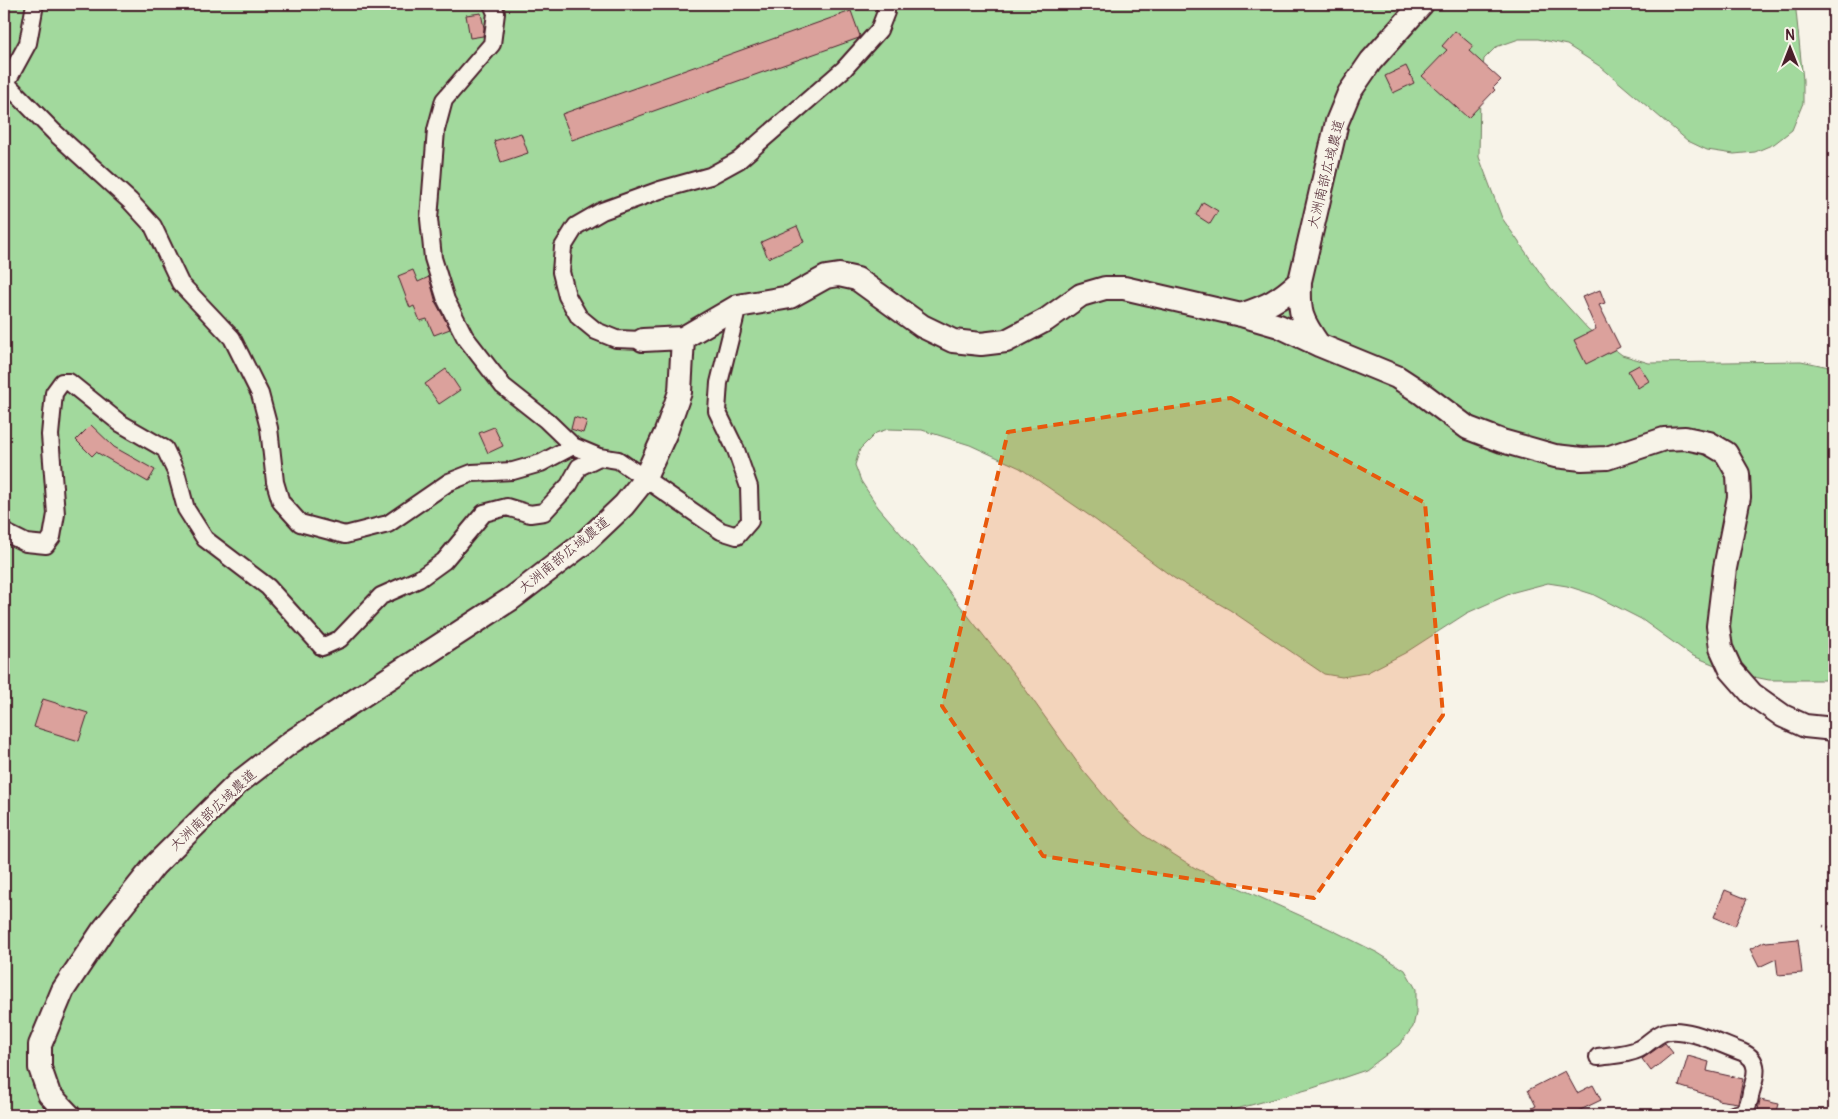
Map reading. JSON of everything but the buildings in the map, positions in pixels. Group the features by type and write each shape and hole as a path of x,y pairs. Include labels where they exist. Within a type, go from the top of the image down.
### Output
{"street":[{"path":"35,4 28,42 5,85 130,202 153,226 180,283 232,338 260,394 269,428 275,482 281,502 300,523 346,535 388,524 449,482 472,474 513,471 541,464 573,446"},
{"path":"492,4 496,13 492,44 444,100 436,130 429,218 433,258 446,300 465,337 504,386 546,420 573,446 599,457 618,460 644,480 721,531 737,536 750,521 749,487 736,450 717,411 719,384 738,306"},
{"path":"885,4 886,12 879,30 844,69 739,160 710,176 660,190 602,211 576,226 563,247 561,272 567,296 579,317 596,331 616,339 683,338 738,306 790,298 826,278 839,275 857,280 922,326 953,341 981,344 1006,341 1046,320 1080,295 1105,288 1124,288 1241,315 1279,326 1397,378 1420,392 1468,428 1502,441 1556,456 1582,459 1607,458 1664,439 1685,438 1709,443 1726,453 1738,474 1739,497 1725,568 1718,626 1721,648 1731,670 1752,694 1783,716 1805,726 1834,729"},
{"name":"大洲南部広域農道","path":"1319,345 1304,324 1299,305 1300,281 1337,122 1349,93 1371,61 1422,4"},
{"path":"1241,315 1267,306 1284,296 1300,281"},
{"name":"大洲南部広域農道","path":"69,1115 49,1094 40,1068 40,1045 63,990 103,930 155,865 238,783 291,742 511,599 584,543 624,505 644,480 666,432 680,392 683,338"},
{"path":"4,532 26,543 46,545 52,537 56,514 50,435 54,393 62,382 69,382 120,423 165,449 176,472 186,509 205,539 268,587 322,648 340,640 381,596 419,579 444,561 484,513 507,507 530,514 544,512 569,484 579,468 599,457"},
{"path":"1598,1057 1631,1052 1645,1045 1657,1035 1669,1031 1688,1033 1748,1054 1754,1061 1756,1076 1746,1109 1740,1114 1734,1115"}],"path":[{"path":"1823,926 1834,928"}],"highlighted area":[{"path":"1231,398 1425,503 1443,715 1314,898 1043,856 942,706 1008,432"}],"green space":[{"path":"4,4 1793,4 1796,11 1803,80 1803,103 1792,130 1774,144 1755,152 1734,154 1707,150 1688,141 1601,67 1567,45 1538,39 1519,39 1496,47 1484,59 1480,91 1479,157 1502,218 1550,287 1588,329 1622,355 1649,363 1801,361 1834,368 1834,680 1769,680 1734,673 1691,655 1641,619 1592,594 1567,586 1548,583 1514,592 1467,613 1405,653 1366,673 1342,677 1324,674 1230,610 1174,578 1090,516 1020,468 970,445 922,430 888,429 876,433 860,449 855,465 861,481 878,507 937,576 1020,682 1082,769 1116,810 1145,836 1195,868 1328,928 1378,953 1405,970 1416,989 1416,1013 1413,1027 1399,1045 1366,1070 1310,1089 1214,1115 4,1115"}]}
